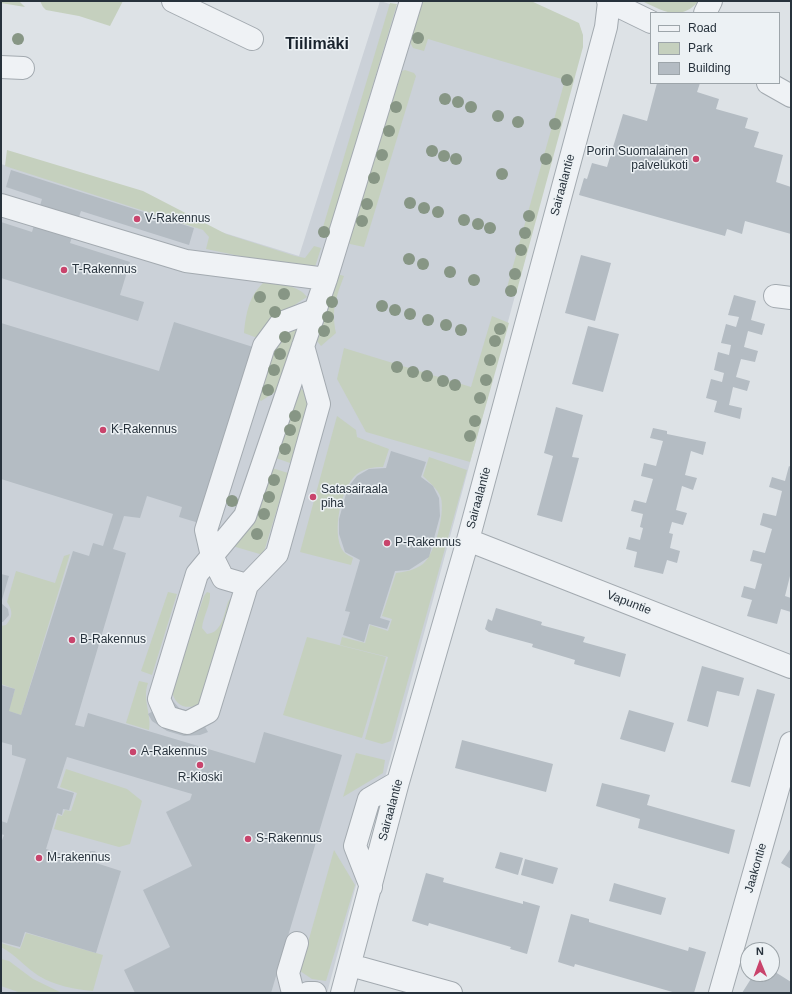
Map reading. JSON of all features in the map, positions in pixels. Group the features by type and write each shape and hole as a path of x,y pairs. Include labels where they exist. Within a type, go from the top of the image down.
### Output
{"street":[{"path":"172,1 252,39"},
{"path":"303,346 319,404 276,554 247,585 208,712 187,723 167,717 159,699 197,574 245,516 315,310 326,279 411,1"},
{"path":"608,1 650,22"},
{"name":"Sairaalantie","path":"342,993 398,782 468,540 606,27 608,1"},
{"path":"706,12 711,1"},
{"path":"1,67 23,68"},
{"path":"770,84 791,96"},
{"path":"1,205 186,261 326,279"},
{"path":"247,585 223,578 212,556 206,530 264,346 281,323 315,310"},
{"name":"Vapuntie","path":"468,540 791,667"},
{"name":"Jaakontie","path":"720,993 791,743"},
{"path":"293,993 288,973 297,942"},
{"path":"350,965 451,993"},
{"path":"308,993 315,993"}],"shaded area":[{"path":"380,1 578,62 327,993 1,993 1,164 299,256"}],"green space":[{"path":"1,1 19,1 25,7 1,3"},
{"path":"40,1 123,1 110,26 79,16 46,10"},
{"path":"422,1 531,1 579,23 583,35 583,47 516,294 514,296 509,295 506,291 565,80 428,39 424,51 413,48 410,42 410,37"},
{"path":"642,1 699,1 692,7 682,12 668,12"},
{"path":"390,3 397,4 327,238 320,237"},
{"path":"405,70 414,73 416,76 364,247 350,244 348,241 402,71"},
{"path":"7,150 143,191 226,234 295,256 305,258 314,246 321,248 315,267 303,269 206,249 209,237 203,230 5,166"},
{"path":"337,274 344,276 334,310 336,333 321,346 317,341"},
{"path":"264,282 281,284 299,290 307,297 282,316 260,339 244,333 249,305 255,293"},
{"path":"492,316 509,323 470,462 366,432 337,379 344,348 471,387"},
{"path":"298,325 277,391 261,401 258,398 279,337"},
{"path":"295,385 304,391 309,404 290,463 273,457"},
{"path":"337,416 356,430 357,437 389,449 383,467 369,468 357,474 351,480 342,499 338,522 338,533 343,551 353,558 351,565 300,552"},
{"path":"429,457 467,470 391,741 382,744 365,739 388,657 340,645 342,637 365,643 370,625 388,631 392,619 382,616 396,573 417,568 423,564 431,552 438,533 442,514 442,505 438,492 423,476"},
{"path":"269,467 288,473 263,555 229,545"},
{"path":"70,554 21,715 8,711 15,689 1,684 1,626 6,625 11,617 11,611 7,602 16,571 55,583 64,556"},
{"path":"168,592 177,594 152,675 141,671"},
{"path":"207,592 210,593 210,597 202,628 207,634 212,633 219,627 224,617 228,602 230,599 234,600 201,704 186,707 182,706 176,701 172,691 204,596"},
{"path":"307,637 386,657 362,738 283,715"},
{"path":"139,681 148,683 146,689 146,701 150,725 149,730 126,723"},
{"path":"356,753 385,760 383,773 343,797"},
{"path":"66,769 127,789 142,801 130,844 119,847 54,829 58,815 62,816 65,810 71,811 77,793 60,787"},
{"path":"334,850 355,885 326,981 312,979 300,971"},
{"path":"26,933 103,955 93,991 65,986 45,979 34,973 1,947 1,943 20,949"},
{"path":"1,959 9,961 33,979 62,993 21,993 1,986"}],"building":[{"name":"Porin Suomalainen palvelukoti","path":"657,84 700,84 697,92 719,99 716,109 748,118 745,128 759,132 754,147 783,155 776,182 791,187 791,234 745,221 742,234 727,229 725,236 579,195 584,178 587,179 592,163 607,167 623,114 647,121"},
{"path":"11,170 194,228 189,245 81,211 70,243 130,262 120,295 144,302 138,321 1,278 1,222 32,232 42,199 6,187"},
{"path":"581,255 611,263 595,321 565,313"},
{"path":"734,295 756,301 751,320 765,324 762,335 748,331 744,347 758,351 755,362 741,359 736,377 750,381 747,391 733,387 729,405 742,408 740,419 714,412 717,401 706,398 711,379 722,382 724,373 714,370 718,352 729,355 731,345 721,343 726,324 736,327 739,317 728,315"},
{"path":"174,322 253,347 199,523 179,517 182,507 147,496 140,518 124,516 113,549 126,553 75,725 84,727 88,713 255,763 264,732 342,755 271,993 135,993 124,970 170,947 143,890 192,866 166,812 190,800 192,794 67,757 57,788 74,793 69,810 63,809 62,815 57,813 46,849 87,861 90,851 95,851 98,855 96,863 121,871 96,953 25,932 20,947 1,942 1,843 4,835 1,834 1,821 7,823 26,759 12,755 12,745 1,742 1,685 15,689 9,711 21,715 73,551 89,556 93,543 103,546 113,514 1,479 1,323 159,371"},
{"path":"588,326 619,334 603,392 572,384"},
{"path":"556,407 583,415 572,457 579,458 562,522 537,515 553,456 544,453"},
{"path":"653,428 667,431 667,434 706,442 703,455 691,451 685,475 697,478 693,490 682,486 676,510 687,513 683,525 672,522 669,533 673,534 670,548 680,551 677,563 667,560 663,574 634,567 637,552 626,549 629,537 640,540 643,528 640,527 643,514 631,511 634,500 646,503 653,479 641,476 644,463 656,466 663,441 650,438"},
{"name":"P-Rakennus","path":"391,451 426,462 421,477 433,486 439,498 440,516 429,557 409,570 395,571 380,618 390,621 387,629 369,624 364,642 343,635 350,612 345,611 360,560 345,552 339,534 339,519 348,487 357,476 369,469 386,468"},
{"path":"789,466 791,467 791,572 785,596 791,598 791,612 781,609 777,624 747,616 752,600 741,597 744,586 755,589 762,564 750,561 753,550 765,553 772,529 760,525 763,513 776,516 782,491 769,487 772,477 785,481"},
{"path":"1,574 9,576 1,603"},
{"path":"1,603 8,609 9,615 3,622 1,622"},
{"path":"496,608 542,622 541,625 585,637 583,642 626,654 620,677 574,664 575,660 532,647 533,644 489,632 485,629 488,619 492,621"},
{"path":"702,666 744,678 739,696 717,691 708,727 687,721"},
{"path":"757,689 775,694 750,787 731,782"},
{"path":"172,700 179,708 186,710 195,709 208,732 200,735 184,736 167,731 152,721 148,714"},
{"path":"629,710 674,723 665,752 620,739"},
{"path":"462,740 553,764 546,792 455,768"},
{"path":"602,783 650,795 647,805 735,830 729,854 638,828 640,819 596,806"},
{"path":"791,848 791,869 781,863"},
{"path":"500,852 523,858 518,875 495,868"},
{"path":"525,859 558,868 553,884 521,875"},
{"path":"426,873 444,878 443,882 523,904 523,901 540,906 527,954 510,949 511,947 429,923 428,926 412,921"},
{"path":"614,883 666,898 661,915 609,901"},
{"path":"571,914 589,919 589,922 688,951 689,947 706,952 694,993 676,993 575,964 574,967 558,962"},
{"path":"780,975 791,982 791,993 742,993 749,982 780,982"}],"place":[{"name":"Porin Suomalainen palvelukoti","path":"696,159"},
{"name":"V-Rakennus","path":"137,219"},
{"name":"T-Rakennus","path":"64,270"},
{"name":"K-Rakennus","path":"103,430"},
{"name":"Satasairaala piha","path":"313,497"},
{"name":"P-Rakennus","path":"387,543"},
{"name":"B-Rakennus","path":"72,640"},
{"name":"A-Rakennus","path":"133,752"},
{"name":"R-Kioski","path":"200,765"},
{"name":"S-Rakennus","path":"248,839"},
{"name":"M-rakennus","path":"39,858"}],"district":[{"name":"Tiilimäki","path":"317,45"}]}
